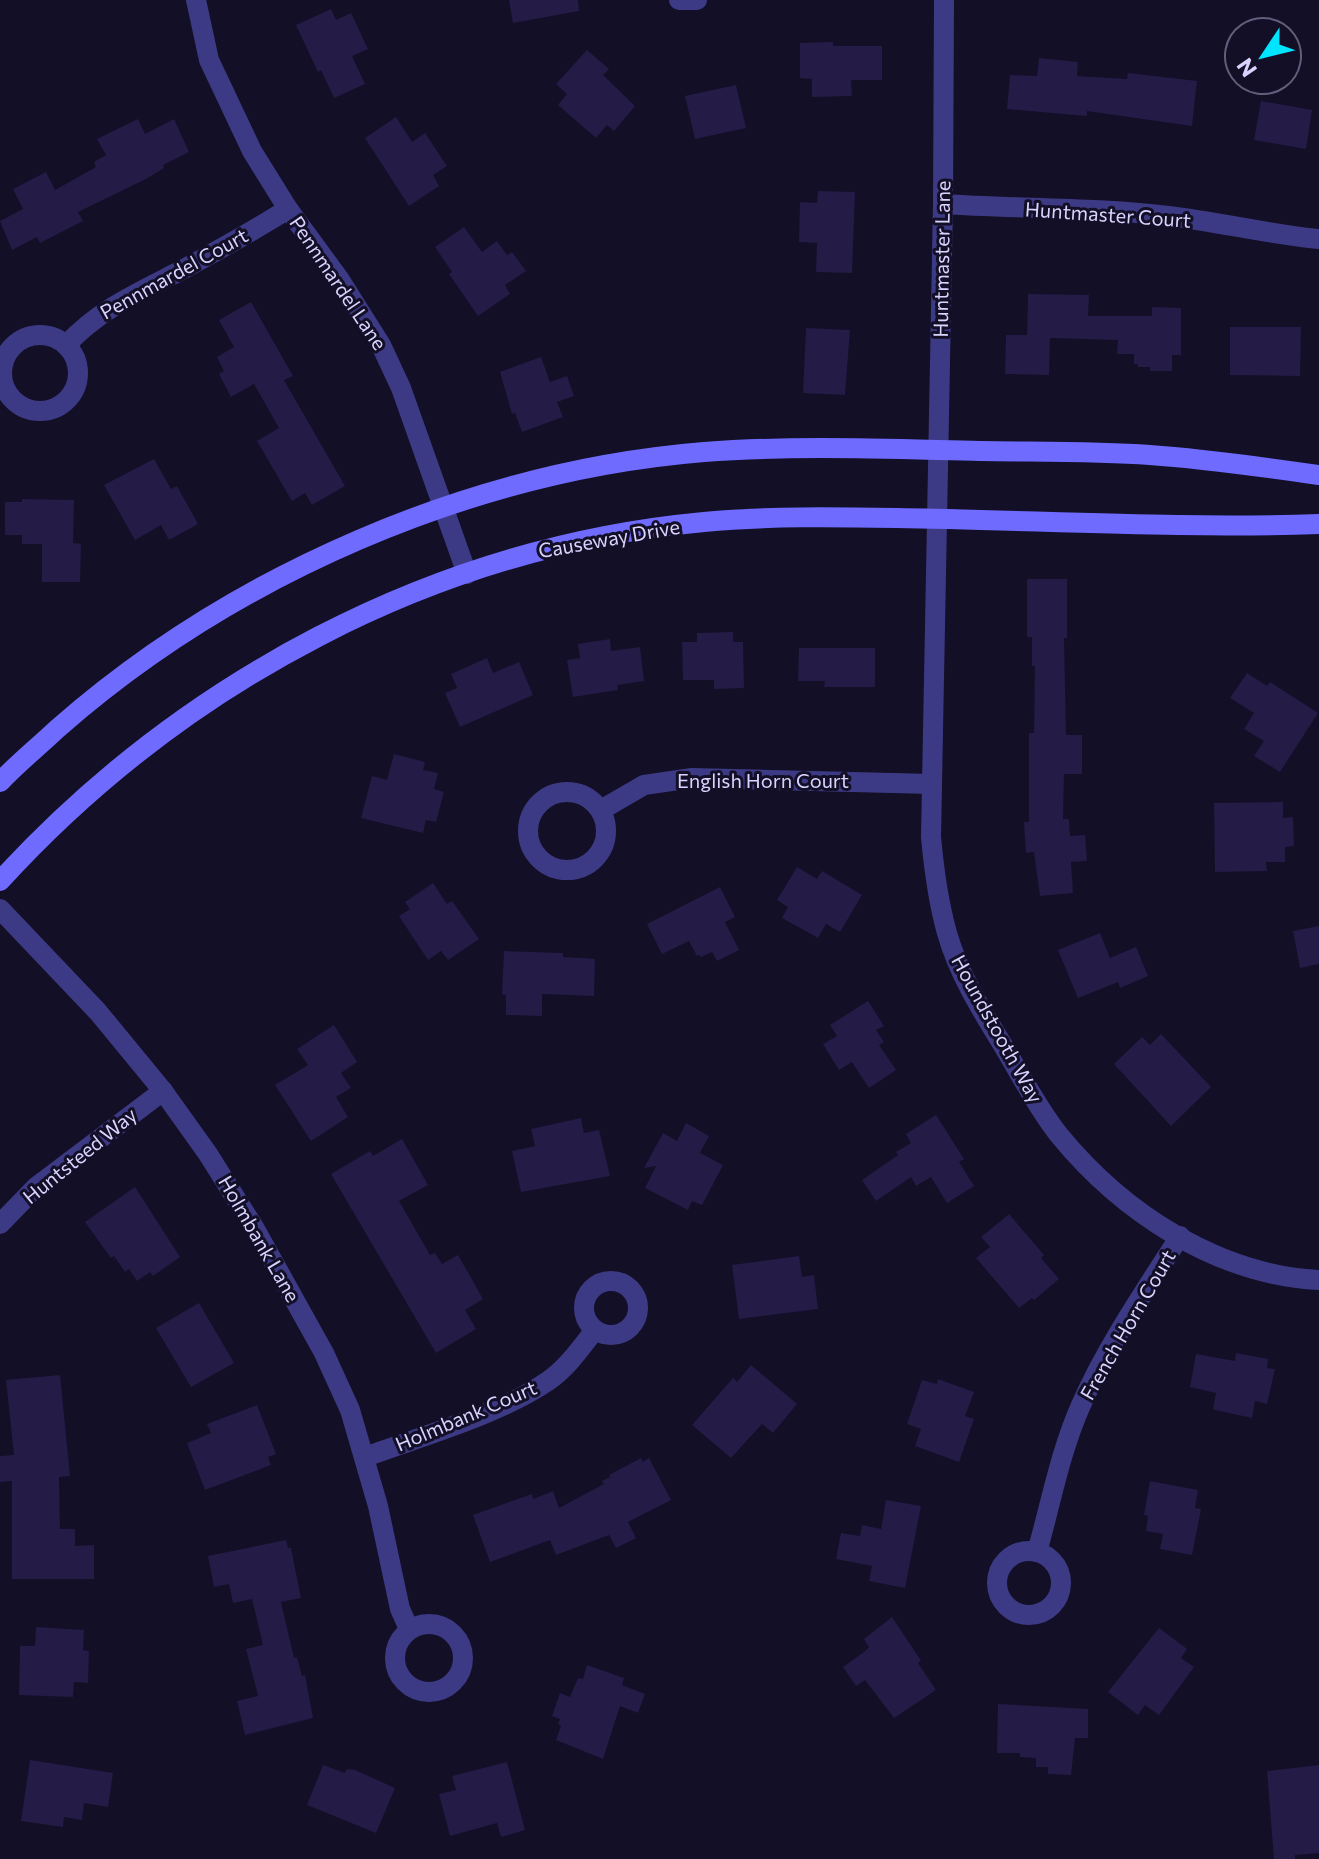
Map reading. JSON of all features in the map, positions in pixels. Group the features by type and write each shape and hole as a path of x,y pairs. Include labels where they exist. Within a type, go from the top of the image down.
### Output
{"street":[{"name":"Pennmardel Lane","path":"196,0 209,60 231,110 288,209 340,280 381,345 401,388 467,574"},
{"path":"679,0 697,0"},
{"name":"Huntmaster Lane","path":"936,519 944,0"},
{"name":"Huntmaster Court","path":"943,204 1170,216 1270,234 1319,239"},
{"name":"Pennmardel Court","path":"66,345 86,323 108,309 242,238 288,209"},
{"path":"0,782 88,702 156,651 241,598 397,525 492,493 563,474 702,452 795,447 1148,455 1319,475"},
{"name":"Causeway Drive","path":"0,881 57,822 111,773 203,705 277,659 337,626 421,588 529,553 644,530 704,522 794,517 1319,524"},
{"name":"Houndstooth Way","path":"936,519 931,837 936,886 947,934 968,987 1058,1133 1093,1174 1142,1215 1214,1255 1254,1268 1319,1280"},
{"name":"English Horn Court","path":"601,810 644,785 692,778 932,784"},
{"name":"Holmbank Lane","path":"0,909 98,1012 163,1091 208,1154 255,1229 317,1339 350,1410 378,1506 400,1609 409,1629"},
{"name":"Huntsteed Way","path":"0,1224 36,1187 163,1091"},
{"name":"French Horn Court","path":"1037,1552 1059,1465 1080,1408 1110,1348 1180,1236"},
{"name":"Holmbank Court","path":"365,1457 519,1398 550,1380 574,1358 594,1331"}],"building":[{"path":"509,0 578,0 579,11 513,23"},
{"path":"331,9 336,20 351,13 368,49 352,56 365,84 334,98 296,25"},
{"path":"833,42 833,46 882,46 882,80 851,80 852,96 812,97 812,79 800,78 800,43"},
{"path":"587,50 609,69 603,75 635,106 614,131 607,125 596,138 558,105 567,94 556,84"},
{"path":"1039,58 1078,62 1077,76 1127,79 1128,73 1197,81 1192,126 1087,111 1087,116 1007,109 1010,75 1037,76"},
{"path":"736,85 746,128 695,139 685,96"},
{"path":"1261,101 1312,110 1306,149 1254,140"},
{"path":"396,117 412,142 425,133 447,166 433,175 439,186 409,206 365,138"},
{"path":"138,119 145,134 174,119 189,152 163,165 164,168 146,179 78,212 83,221 40,243 37,237 12,250 0,221 23,209 13,189 46,172 55,190 96,167 94,162 106,155 97,139"},
{"path":"818,191 855,192 852,273 816,272 817,243 799,242 800,202 817,203"},
{"path":"464,227 482,252 497,241 507,255 512,252 526,271 505,285 510,294 478,316 435,247"},
{"path":"1028,294 1089,295 1088,316 1152,316 1152,307 1181,308 1181,355 1172,355 1172,371 1150,371 1150,367 1134,364 1134,354 1117,354 1118,340 1050,338 1049,375 1005,374 1006,335 1027,335"},
{"path":"251,302 293,376 284,380 345,486 312,505 305,493 292,501 257,441 279,428 254,384 231,397 219,374 224,371 217,357 234,347 219,320"},
{"path":"1230,327 1301,327 1300,376 1230,375"},
{"path":"806,328 850,330 845,395 803,393"},
{"path":"541,357 550,382 567,376 574,396 557,402 563,417 522,432 515,413 512,414 500,372"},
{"path":"154,459 171,489 177,486 198,524 169,540 161,525 135,540 104,485"},
{"path":"22,499 74,500 73,543 81,544 80,582 42,582 42,544 22,544 22,535 5,535 5,502 22,502"},
{"path":"1027,579 1067,579 1067,638 1064,638 1066,735 1082,735 1082,774 1064,774 1063,819 1069,819 1070,836 1085,835 1087,861 1071,862 1073,893 1040,896 1034,852 1026,853 1024,822 1029,822 1029,733 1034,733 1035,666 1032,666 1032,637 1027,637"},
{"path":"733,632 733,642 743,642 744,688 714,689 714,680 683,680 682,642 697,642 697,633"},
{"path":"610,639 611,651 640,647 644,681 617,685 618,690 573,697 567,660 580,658 578,644"},
{"path":"799,648 875,648 875,687 824,687 825,681 798,681"},
{"path":"487,658 493,673 519,662 533,695 460,727 445,693 457,688 451,674"},
{"path":"1247,673 1267,686 1270,682 1318,713 1280,772 1254,756 1264,741 1244,729 1254,713 1230,698"},
{"path":"394,754 425,762 423,770 438,773 434,789 444,792 436,822 426,820 423,833 361,818 372,776 387,780"},
{"path":"1283,802 1283,818 1293,817 1294,846 1285,847 1285,862 1266,862 1267,871 1215,872 1214,803"},
{"path":"797,867 817,879 822,871 862,895 840,932 826,924 818,938 782,918 788,907 777,900"},
{"path":"433,883 447,904 452,901 479,939 448,960 441,951 428,960 399,916 410,909 405,902"},
{"path":"720,887 735,917 725,922 739,950 717,961 712,952 697,956 689,941 662,954 647,924"},
{"path":"1319,926 1319,964 1300,968 1293,931"},
{"path":"1100,933 1110,958 1136,947 1148,976 1120,988 1118,982 1078,998 1058,950"},
{"path":"504,951 563,953 563,957 595,959 594,996 542,994 542,1016 506,1015 506,995 502,994"},
{"path":"868,1001 884,1026 876,1030 884,1042 879,1045 896,1070 869,1088 852,1062 839,1070 823,1044 837,1036 830,1025"},
{"path":"334,1025 357,1062 341,1073 351,1088 336,1097 348,1117 311,1141 275,1085 308,1065 297,1049"},
{"path":"1161,1034 1211,1087 1171,1126 1114,1064 1142,1037 1150,1045"},
{"path":"936,1115 964,1159 959,1162 974,1186 947,1203 931,1177 916,1186 911,1177 876,1201 862,1180 911,1143 906,1134"},
{"path":"581,1118 584,1133 599,1130 610,1176 521,1192 512,1151 535,1146 531,1129"},
{"path":"686,1123 709,1136 700,1153 723,1165 702,1205 692,1201 688,1210 645,1188 656,1166 644,1168 663,1133 677,1141"},
{"path":"402,1139 428,1185 399,1201 430,1255 435,1253 442,1264 458,1255 483,1299 465,1310 476,1329 436,1353 331,1174 370,1151 373,1156"},
{"path":"135,1187 180,1257 153,1276 150,1272 137,1281 129,1269 125,1272 114,1256 111,1258 85,1222"},
{"path":"1009,1214 1044,1255 1041,1258 1059,1279 1019,1308 976,1258 990,1247 981,1237"},
{"path":"799,1256 802,1277 814,1275 818,1309 739,1319 732,1265"},
{"path":"199,1303 234,1363 191,1387 156,1328"},
{"path":"1236,1353 1268,1359 1267,1368 1275,1369 1267,1404 1255,1401 1252,1418 1213,1409 1216,1393 1190,1387 1196,1354 1235,1361"},
{"path":"751,1365 797,1404 773,1433 762,1424 731,1458 692,1425 733,1378 737,1382"},
{"path":"60,1375 70,1476 59,1477 60,1529 75,1529 75,1546 94,1545 94,1579 12,1579 12,1481 0,1482 0,1456 14,1455 6,1380"},
{"path":"938,1379 974,1392 965,1416 974,1419 959,1462 915,1446 921,1429 907,1424 922,1380 937,1384"},
{"path":"257,1405 276,1454 268,1457 271,1465 205,1490 187,1443 211,1433 207,1424"},
{"path":"641,1458 643,1462 649,1458 671,1500 628,1522 636,1538 616,1548 609,1535 556,1555 550,1540 490,1562 473,1515 532,1494 533,1499 553,1491 559,1508 604,1484 602,1481 609,1475"},
{"path":"1150,1481 1198,1490 1195,1508 1201,1509 1192,1555 1160,1549 1163,1534 1146,1531 1148,1516 1144,1515"},
{"path":"886,1500 921,1506 905,1588 869,1581 872,1566 836,1559 841,1533 860,1536 862,1525 881,1529"},
{"path":"286,1540 288,1548 291,1548 301,1598 281,1602 294,1658 297,1657 302,1676 305,1675 313,1718 245,1735 237,1701 258,1696 246,1649 263,1645 252,1599 233,1603 229,1584 214,1587 208,1556"},
{"path":"892,1617 936,1690 894,1718 865,1680 856,1686 843,1667 869,1647 864,1639"},
{"path":"36,1627 84,1630 83,1650 89,1651 88,1683 74,1682 73,1697 19,1695 20,1646 35,1646"},
{"path":"1159,1628 1187,1649 1181,1658 1194,1667 1159,1715 1145,1705 1138,1715 1108,1692"},
{"path":"587,1665 624,1678 622,1685 645,1694 638,1713 620,1706 603,1759 556,1740 560,1719 552,1716 560,1693 570,1697 578,1678 583,1679"},
{"path":"998,1704 1088,1709 1088,1738 1075,1738 1071,1775 1048,1774 1048,1767 1036,1767 1036,1758 1020,1757 1020,1753 997,1753"},
{"path":"30,1760 113,1773 108,1807 84,1803 82,1820 64,1817 63,1827 21,1821"},
{"path":"507,1762 525,1830 501,1837 497,1823 450,1836 439,1794 456,1790 452,1776"},
{"path":"323,1765 345,1773 347,1769 355,1770 395,1788 376,1833 307,1805"},
{"path":"1319,1765 1319,1853 1295,1855 1295,1859 1274,1859 1267,1771"}]}
